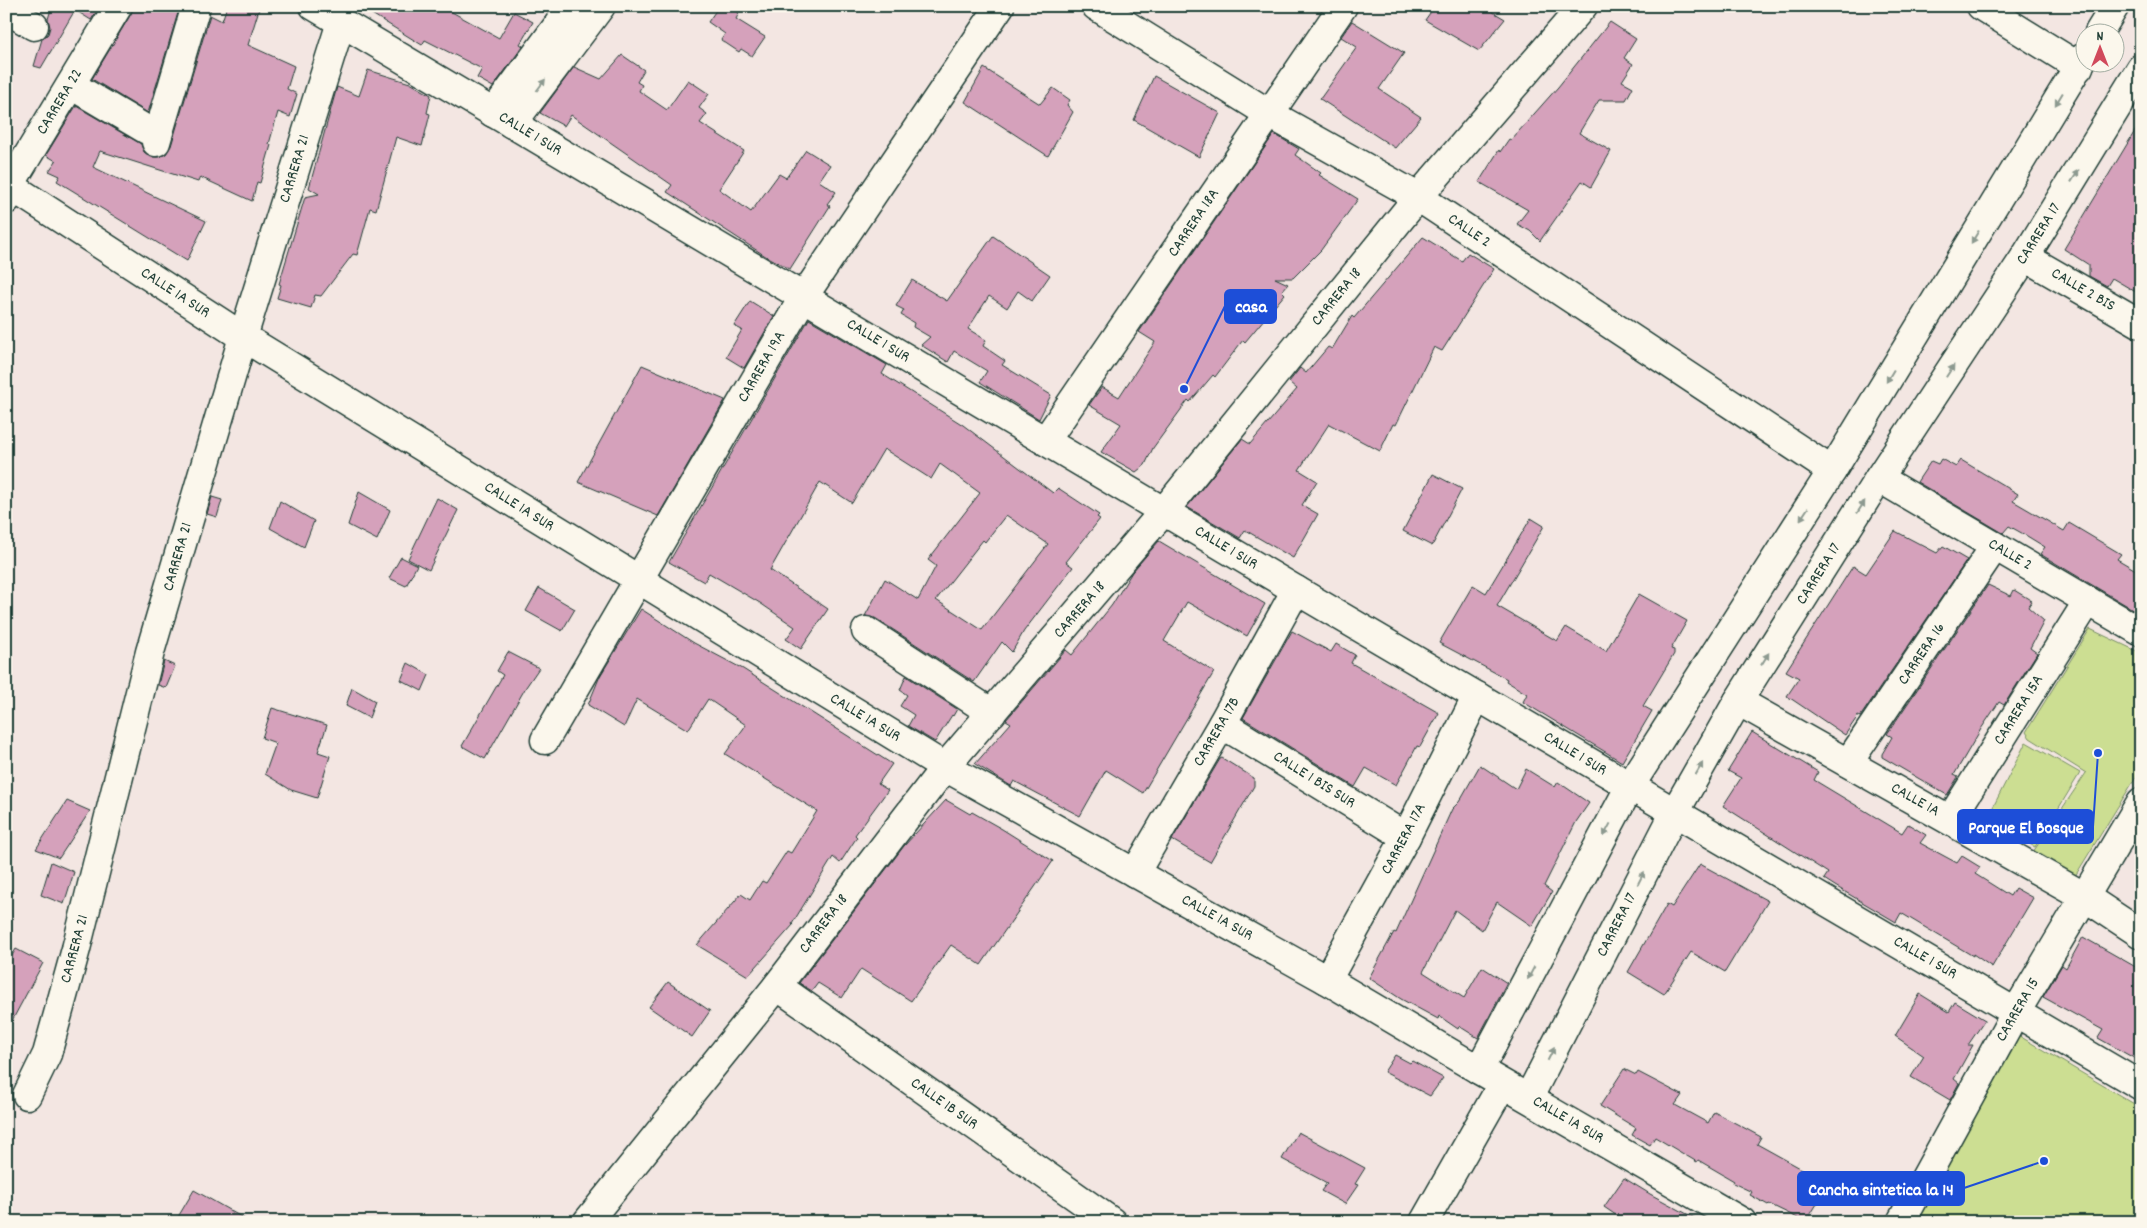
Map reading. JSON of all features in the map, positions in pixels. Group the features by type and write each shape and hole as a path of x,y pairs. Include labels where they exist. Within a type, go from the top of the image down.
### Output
{"street":[{"name":"CARRERA 22","path":"8,189 118,6"},
{"path":"70,85 151,136 196,6"},
{"name":"CALLE 1 SUR","path":"314,6 1296,590 2141,1086"},
{"path":"502,118 572,6"},
{"path":"502,118 601,6"},
{"name":"CARRERA 19A","path":"545,740 804,296 1000,6"},
{"name":"CALLE 2","path":"1096,6 1268,113 1418,197 1832,471"},
{"name":"CARRERA 18A","path":"1046,440 1343,6"},
{"name":"CARRERA 18","path":"587,1222 777,986 945,766 1164,511 1418,197 1583,6"},
{"path":"1981,6 2074,58"},
{"path":"2106,22 2116,6"},
{"path":"6,9 34,26"},
{"name":"CARRERA 21","path":"27,1094 47,1054 150,652 243,337 341,22"},
{"name":"CARRERA 17","path":"1528,1097 1675,812 1738,701 1879,478 2025,257 2141,68"},
{"path":"1479,1070 1630,786 1832,471 2076,72"},
{"name":"CALLE 1A SUR","path":"8,189 243,337 637,580 945,766 1327,980 1502,1085 1528,1097 1742,1222"},
{"name":"CALLE 2 BIS","path":"2025,257 2141,324"},
{"name":"CALLE 2","path":"1879,478 2141,632"},
{"name":"CARRERA 16","path":"1848,763 1995,546"},
{"name":"CARRERA 17B","path":"1135,873 1222,724 1296,590"},
{"name":"CARRERA 15A","path":"1950,820 2088,601"},
{"path":"866,631 992,712"},
{"name":"CARRERA 17A","path":"1327,980 1406,837 1477,696"},
{"name":"CALLE 1A","path":"1738,701 2085,897 2141,934"},
{"name":"CALLE 1 BIS SUR","path":"1222,724 1406,837"},
{"name":"CARRERA 15","path":"1901,1222 2016,1012 2141,802"},
{"name":"CALLE 1B SUR","path":"777,986 1112,1222"},
{"path":"1424,1222 1502,1085"}],"green space":[{"path":"2090,629 2141,653 2141,769 2072,881 2031,855 2086,773 2030,738 2026,732"},
{"path":"2026,742 2080,773 2035,847 1986,821"},
{"path":"2016,1034 2141,1108 2141,1222 1936,1222 1919,1213"}],"building":[{"path":"52,6 100,6 91,20 75,10 41,68 34,66 42,39 48,34 50,27 48,19"},
{"path":"134,6 180,6 148,113 92,79"},
{"path":"227,6 260,6 248,45 294,66 287,89 297,94 290,117 278,112 260,183 257,182 252,201 200,177 198,182 100,151 93,167 206,221 187,261 57,181 60,176 49,171 56,161 46,155 76,106 141,144 144,152 151,157 159,157 166,154 171,146 210,15 222,21"},
{"path":"359,6 441,6 499,38 514,12 533,22 520,44 523,46 493,87 477,78 482,69 425,40 422,45"},
{"path":"719,6 729,6 739,13 736,19 765,37 752,56 741,49 739,52 721,40 725,34 708,22"},
{"path":"1435,6 1483,6 1505,19 1479,51 1425,20"},
{"path":"1352,21 1404,53 1379,89 1421,117 1395,148 1320,99 1357,47 1341,37"},
{"path":"1610,22 1636,39 1624,58 1633,64 1622,81 1633,87 1626,100 1599,100 1579,133 1611,151 1591,187 1582,181 1540,241 1530,231 1517,224 1528,210 1479,182 1499,150 1500,152 1509,139 1511,140 1558,87"},
{"path":"622,55 644,70 637,82 642,85 639,91 667,110 688,80 709,94 699,108 707,114 700,123 744,151 719,189 751,212 779,174 786,178 806,150 830,165 819,181 836,192 827,204 830,206 790,269 767,257 667,192 672,185 571,115 564,126 540,113 574,67 601,79"},
{"path":"984,68 1040,104 1053,88 1070,100 1067,105 1073,112 1048,156 965,102"},
{"path":"368,70 410,83 431,95 427,113 430,114 422,146 396,137 376,210 370,208 357,255 353,254 321,296 315,295 311,308 277,298 281,285 279,284 305,197 319,194 309,188 337,87 359,96"},
{"path":"1154,76 1220,113 1199,157 1134,120"},
{"path":"2141,121 2141,295 2112,278 2107,286 2089,276 2089,265 2064,249"},
{"path":"1274,134 1299,149 1295,155 1321,173 1319,175 1358,199 1321,250 1293,278 1275,278 1288,284 1282,291 1285,294 1245,342 1243,340 1215,377 1213,375 1190,402 1188,400 1153,448 1145,465 1136,472 1101,452 1121,424 1089,405 1102,387 1119,397 1155,342 1139,332"},
{"path":"993,236 1050,275 1032,301 1018,291 1007,308 989,296 968,329 986,340 983,346 1005,361 1002,365 1051,395 1039,419 980,382 987,371 954,351 948,362 921,345 930,337 913,327 914,323 901,315 904,310 896,306 912,280 947,301"},
{"path":"1423,237 1462,261 1468,253 1494,269 1442,351 1434,347 1396,425 1393,424 1380,451 1329,424 1299,470 1317,481 1302,505 1318,514 1293,558 1245,530 1240,538 1187,507 1242,439 1250,444 1297,389 1289,382 1300,368 1306,373 1328,347 1332,349 1352,316 1354,318"},
{"path":"750,301 774,316 744,368 726,357 742,330 734,326"},
{"path":"809,319 887,365 882,374 963,425 1053,493 1058,488 1099,515 1097,517 1100,519 1066,562 1073,567 1024,631 1012,652 1002,642 974,682 875,618 865,616 885,579 918,600 936,566 928,560 980,493 940,464 931,479 884,449 852,503 820,482 770,570 828,609 801,649 786,639 795,627 760,603 709,573 704,582 669,562","holes":["1006,515 1048,544 982,630 936,600 983,540 985,542"]},
{"path":"642,365 725,400 658,516 578,482"},
{"path":"1941,459 1956,467 1961,460 2018,494 2013,501 2064,531 2069,523 2121,554 2117,559 2141,573 2141,614 2040,554 2045,547 2027,536 2009,526 2003,533 1917,482 1931,461 1938,464"},
{"path":"1433,474 1462,489 1432,546 1403,531"},
{"path":"359,492 390,510 377,540 348,525"},
{"path":"212,497 222,500 217,517 207,514"},
{"path":"437,498 458,510 429,570 408,559"},
{"path":"280,501 314,521 304,547 270,528"},
{"path":"1531,518 1544,526 1497,606 1557,641 1566,627 1606,651 1639,594 1687,621 1671,649 1674,650 1674,654 1643,706 1652,711 1622,762 1523,702 1527,694 1506,681 1507,679 1439,643 1473,585 1486,593"},
{"path":"1895,531 1937,553 1943,546 1967,560 1860,717 1858,716 1845,735 1787,696 1799,678 1786,671 1853,566 1866,574"},
{"path":"1159,541 1265,604 1247,636 1187,602 1164,641 1214,672 1143,793 1106,770 1080,816 1014,781 1011,786 975,764 1011,723 1006,720 1066,650 1072,655 1112,605 1132,572"},
{"path":"401,557 417,565 406,586 389,578"},
{"path":"1988,585 2011,596 2014,590 2032,601 2028,607 2044,621 2030,648 2037,653 2004,705 1999,702 1981,729 1954,775 1958,777 1947,795 1882,757 1882,754 1892,737 1887,734"},
{"path":"539,588 575,609 562,631 526,611"},
{"path":"641,609 694,643 743,669 892,764 878,784 888,790 855,835 857,837 840,863 833,857 793,925 748,976 697,945 741,894 750,900 762,881 766,883 787,851 791,853 817,811 725,754 746,725 708,699 688,730 637,699 624,727 588,705 600,676"},
{"path":"1292,631 1331,652 1336,644 1355,655 1351,663 1439,713 1420,747 1417,746 1396,785 1366,768 1355,787 1243,718"},
{"path":"508,652 539,668 485,759 462,746 503,675 497,671"},
{"path":"164,661 175,666 166,688 158,685"},
{"path":"408,663 429,675 422,691 401,680"},
{"path":"906,676 957,709 935,742 908,726 914,715 900,706 907,695 900,690"},
{"path":"352,688 375,701 369,718 346,706"},
{"path":"272,708 327,725 318,752 330,756 317,798 291,790 265,774 276,743 262,738"},
{"path":"1752,732 1818,772 1814,780 1902,833 1908,824 1926,835 1920,843 1957,863 1962,856 1980,867 1975,874 2010,896 2015,888 2033,898 1992,967 1901,913 1896,922 1835,886 1824,879 1828,873 1723,806 1741,778 1728,771"},
{"path":"1222,758 1254,778 1254,786 1210,862 1172,840"},
{"path":"1480,765 1516,789 1526,769 1555,787 1558,782 1589,803 1576,822 1544,886 1552,892 1532,926 1497,902 1482,930 1455,910 1423,972 1464,998 1482,967 1507,983 1478,1038 1459,1026 1458,1029 1439,1016 1438,1019 1401,999 1369,978 1394,932 1396,933 1452,809 1459,802"},
{"path":"946,800 1002,829 1053,861 981,965 951,945 911,1001 861,969 842,998 818,983 812,991 799,983 904,846"},
{"path":"67,801 90,811 59,858 36,849"},
{"path":"51,862 74,872 64,904 41,895"},
{"path":"1700,864 1768,901 1725,972 1691,952 1664,994 1628,972 1667,904 1672,907"},
{"path":"2083,937 2141,970 2141,1062 2098,1038 2103,1030 2043,997 2062,965 2066,968"},
{"path":"16,949 43,963 6,1032 6,965"},
{"path":"668,982 710,1011 692,1037 649,1007"},
{"path":"1920,994 1949,1012 1955,1002 1985,1020 1968,1045 1973,1045 1954,1079 1959,1083 1950,1100 1911,1077 1924,1056 1895,1036"},
{"path":"1395,1055 1410,1063 1412,1061 1443,1078 1430,1096 1384,1072"},
{"path":"1624,1069 1636,1075 1638,1072 1682,1095 1675,1105 1708,1123 1714,1112 1761,1137 1757,1144 1829,1184 1806,1222 1750,1195 1752,1192 1733,1183 1734,1181 1655,1137 1650,1145 1632,1135 1636,1128 1600,1106"},
{"path":"1298,1132 1365,1168 1355,1184 1358,1185 1345,1204 1321,1191 1327,1183 1282,1159"},
{"path":"1624,1178 1702,1222 1626,1222 1604,1207"},
{"path":"194,1190 250,1222 175,1222"}],"place":[{"name":"casa","path":"1184,389"},
{"name":"Parque El Bosque","path":"2098,753"},
{"name":"Cancha sintetica la 14","path":"2044,1161"}]}
